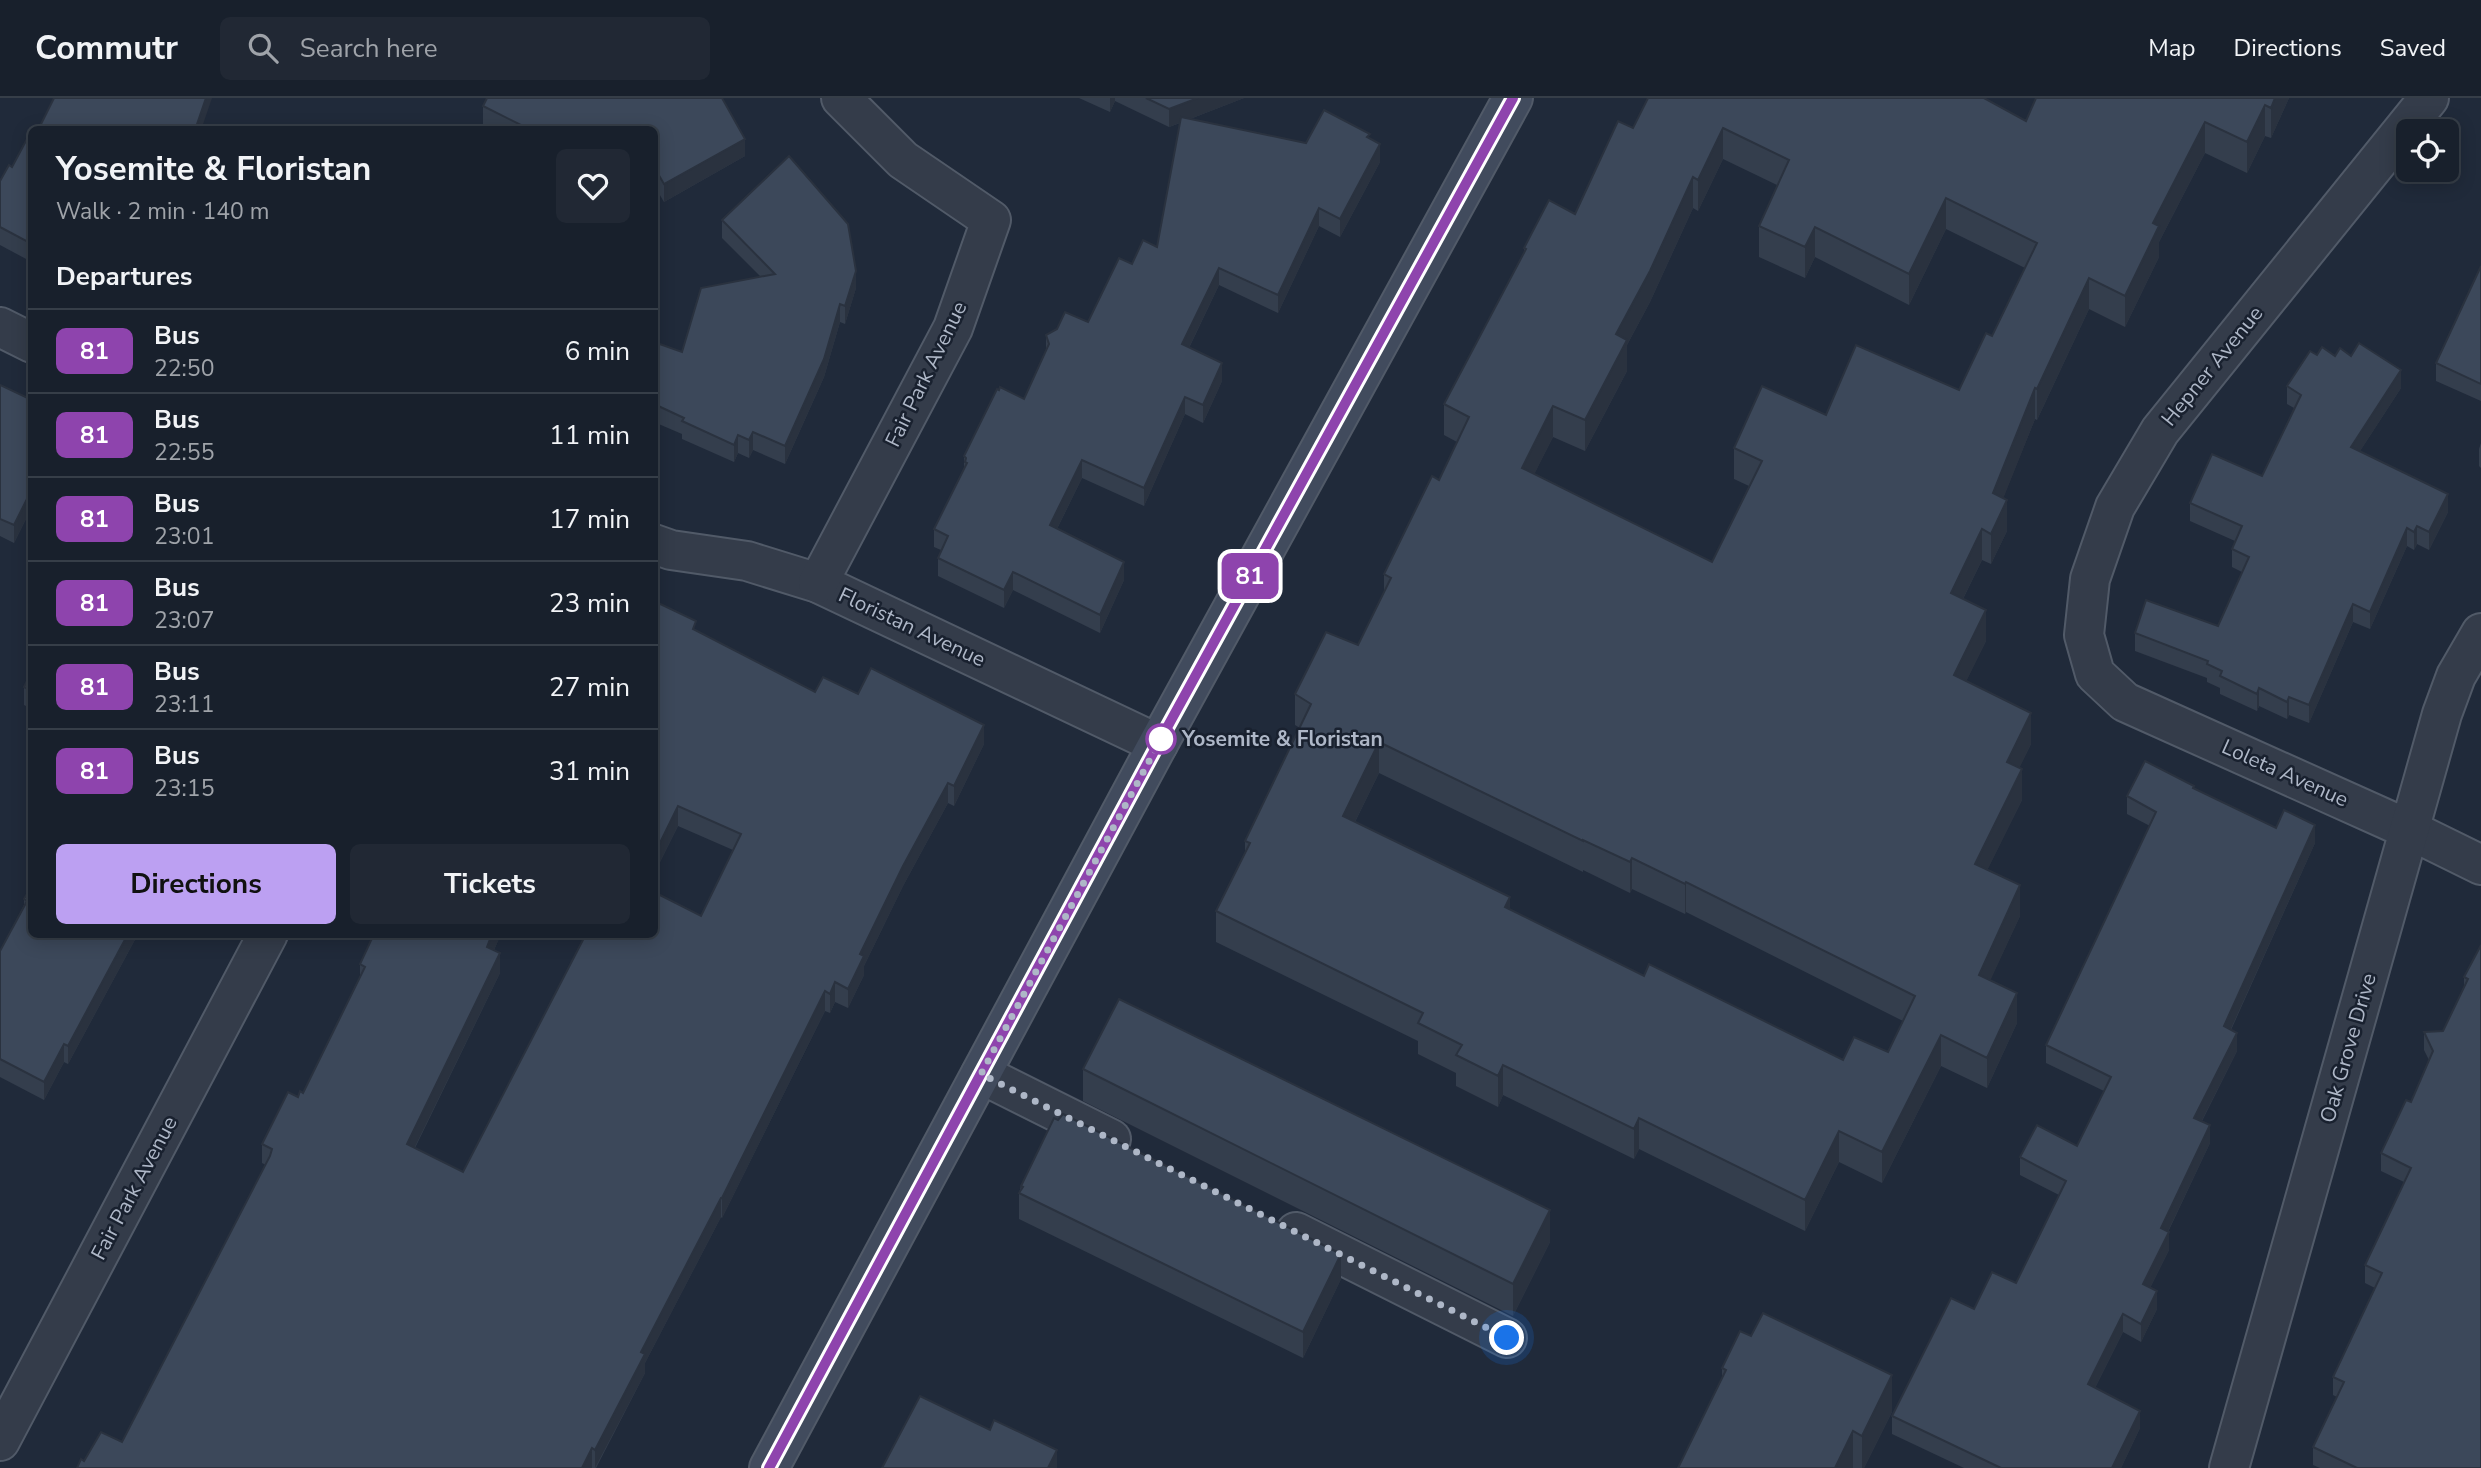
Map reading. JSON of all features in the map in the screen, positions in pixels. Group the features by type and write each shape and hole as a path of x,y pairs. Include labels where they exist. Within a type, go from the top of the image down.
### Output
{"street":[{"name":"Fair Park Avenue","path":"818,583 953,328 991,219 903,160 841,98"},
{"path":"769,1468 1158,744 1513,98"},
{"name":"Hepner Avenue","path":"2095,674 2084,635 2090,579 2121,496 2160,431 2429,98"},
{"path":"0,327 28,341"},
{"name":"Floristan Avenue","path":"658,545 671,550 747,561 818,583 1158,744"},
{"name":"Oak Grove Drive","path":"2229,1468 2442,714 2456,676 2481,633"},
{"name":"Loleta Avenue","path":"2095,674 2125,702 2410,830 2481,865"},
{"name":"Fair Park Avenue","path":"0,1441 266,938"},
{"path":"981,1074 1140,1153"},
{"path":"1263,1215 1507,1338"}],"building":[{"path":"54,98 206,98 196,126 40,126"},
{"path":"487,98 722,98 745,139 664,184 658,174 658,126 523,126 483,106"},
{"path":"1146,98 1198,98 1169,109"},
{"path":"1648,98 1984,98 2026,121 2036,98 2275,98 2271,108 2265,105 2247,142 2205,122 2153,223 2159,226 2125,296 2089,278 2037,389 2035,388 1993,493 2007,500 1991,534 1982,529 1951,593 1986,610 1954,675 2031,713 2007,762 2022,769 1975,864 2020,885 1979,975 2017,993 1987,1058 1941,1035 1882,1152 1839,1131 1805,1200 1639,1118 1634,1129 1503,1065 1498,1076 1456,1055 1462,1045 1418,1023 1423,1013 1216,911 1250,843 1245,841 1311,704 1295,694 1326,632 1358,645 1391,578 1384,574 1432,476 1439,480 1469,417 1444,404 1549,200 1575,214 1618,121 1633,128","holes":["1723,128 1789,160 1759,226 1805,247 1815,227 1909,274 1946,198 2037,243 1992,336 1986,333 1959,390 1856,345 1826,415 1762,386 1734,448 1762,461 1712,562 1522,468 1553,406 1585,420 1627,340 1616,334 1650,271 1693,177 1698,180","1379,742 1583,841 1630,862 1632,858 1685,884 1686,882 1915,996 1888,1052 1854,1037 1843,1060 1649,964 1644,976 1505,907 1510,897 1343,816"]},
{"path":"1324,110 1370,134 1367,137 1380,144 1340,219 1319,208 1278,295 1219,268 1182,344 1222,363 1203,405 1185,397 1144,488 1082,460 1050,525 1124,562 1100,615 1013,572 1004,590 938,558 948,536 934,529 967,463 964,456 997,389 1000,387 1024,399 1049,344 1046,335 1057,329 1065,312 1088,322 1119,258 1132,264 1143,240 1157,247 1181,117 1306,143"},
{"path":"28,139 28,242 0,227 0,181 9,165 12,167"},
{"path":"789,156 848,224 856,271 845,306 840,304 824,359 785,446 753,432 749,440 738,435 734,445 682,421 684,418 658,406 658,343 682,352 701,288 775,274 722,220"},
{"path":"2481,266 2481,384 2436,363"},
{"path":"2359,343 2401,370 2351,447 2448,494 2429,532 2417,526 2414,532 2407,528 2370,612 2353,604 2309,705 2289,697 2287,702 2259,688 2257,694 2220,676 2222,671 2207,664 2208,661 2135,633 2146,600 2218,626 2249,557 2232,549 2242,526 2190,503 2212,454 2262,476 2301,395 2287,386 2310,351 2317,355 2322,347 2335,356 2340,348 2351,356"},
{"path":"0,385 28,398 28,497 14,525 0,519"},
{"path":"658,603 696,621 693,629 815,692 823,677 858,694 871,668 984,725 954,786 948,783 903,866 860,954 864,956 848,989 835,982 830,994 825,991 722,1198 641,1352 645,1354 595,1450 592,1448 582,1468 77,1468 101,1432 122,1442 270,1156 272,1149 262,1144 288,1092 298,1097 300,1091 303,1093 365,967 360,964 372,938 490,938 487,947 500,953 407,1144 463,1172 584,938 658,938 658,894 701,916 741,834 678,806 658,847"},
{"path":"2145,761 2194,786 2193,788 2276,828 2284,810 2315,825 2224,1026 2237,1033 2194,1118 2210,1125 2161,1228 2169,1232 2143,1284 2157,1291 2141,1324 2123,1314 2088,1384 2140,1411 2112,1468 2001,1468 1892,1416 1951,1298 1974,1309 1992,1272 2016,1283 2066,1181 2020,1157 2037,1125 2077,1146 2111,1077 2046,1045 2156,812 2127,796"},
{"path":"28,892 28,938 126,938 68,1046 64,1044 44,1082 0,1059 0,951 27,901 24,899"},
{"path":"2481,945 2481,1468 2357,1468 2313,1447 2344,1382 2333,1377 2382,1273 2365,1265 2411,1168 2381,1153 2406,1100 2411,1102 2433,1051 2424,1032 2443,1031 2468,979 2464,977"},
{"path":"1119,999 1550,1210 1513,1284 1083,1069"},
{"path":"1063,1114 1341,1254 1303,1332 1019,1193 1054,1118 1058,1120"},
{"path":"1763,1313 1892,1375 1862,1436 1853,1431 1835,1468 1678,1468 1726,1370 1722,1368 1740,1331 1751,1336"},
{"path":"920,1396 990,1430 994,1420 1057,1450 1048,1468 882,1468"}],"bus line":[{"name":"81","path":"769,1468 1158,744 1513,98"}],"place":[{"name":"Yosemite & Floristan","path":"1161,739"}],"route":[{"path":"1161,739 981,1074 1507,1338"}]}
